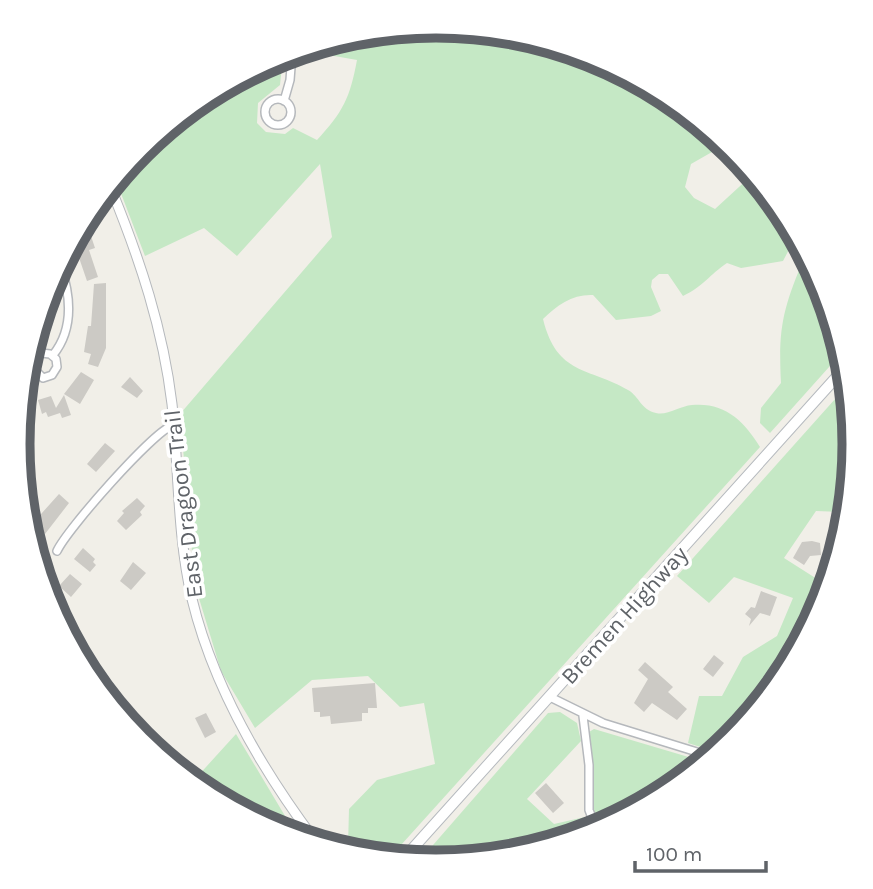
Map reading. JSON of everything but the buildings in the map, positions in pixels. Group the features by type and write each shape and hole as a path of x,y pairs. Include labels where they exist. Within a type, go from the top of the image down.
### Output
{"main road":[{"name":"Bremen Highway","path":"411,850 837,376"}],"street":[{"path":"284,101 290,65"},
{"name":"East Dragoon Trail","path":"114,197 145,278 161,337 173,425 184,558 205,643 256,750 309,831"},
{"path":"37,371 43,377 52,375 57,367 53,355 64,334 69,312 65,280"},
{"path":"40,355 46,352 53,355"},
{"path":"57,551 104,492 160,432 173,425"},
{"path":"550,697 583,716 701,753"},
{"path":"583,716 589,756 589,810 593,820"}],"green space":[{"path":"436,38 490,41 516,46 567,59 640,92 684,122 716,150 691,164 685,187 694,198 715,209 746,181 791,245 783,261 741,268 727,263 683,296 668,274 659,274 652,280 651,287 661,311 651,316 616,320 593,295 586,295 566,301 543,319 549,337 566,360 628,390 647,409 665,413 692,405 704,405 724,410 740,421 760,447 397,849 348,841 349,809 377,780 435,764 424,703 400,707 368,676 312,680 255,728 221,671 195,585 180,414 332,237 320,164 237,256 204,228 145,256 120,190 149,157 189,122 233,92 282,69 280,85 258,103 257,123 266,132 285,134 293,128 317,140 344,104 357,60 324,54 383,41 395,40 402,43 405,39"},
{"path":"801,266 822,314 834,361 770,433 760,423 761,408 781,383 781,332"},
{"path":"840,393 843,445 837,512 816,511 784,558 817,579 824,569 822,575 801,624 775,670 742,713 706,749 688,743 699,696 722,696 743,657 777,636 793,598 734,577 709,603 677,576"},
{"path":"560,712 577,723 581,741 527,799 554,824 585,817 587,822 542,837 490,848 428,851 548,713"},
{"path":"594,729 694,759 640,797 596,818 589,732"},
{"path":"236,734 288,821 233,797 199,774"}]}
